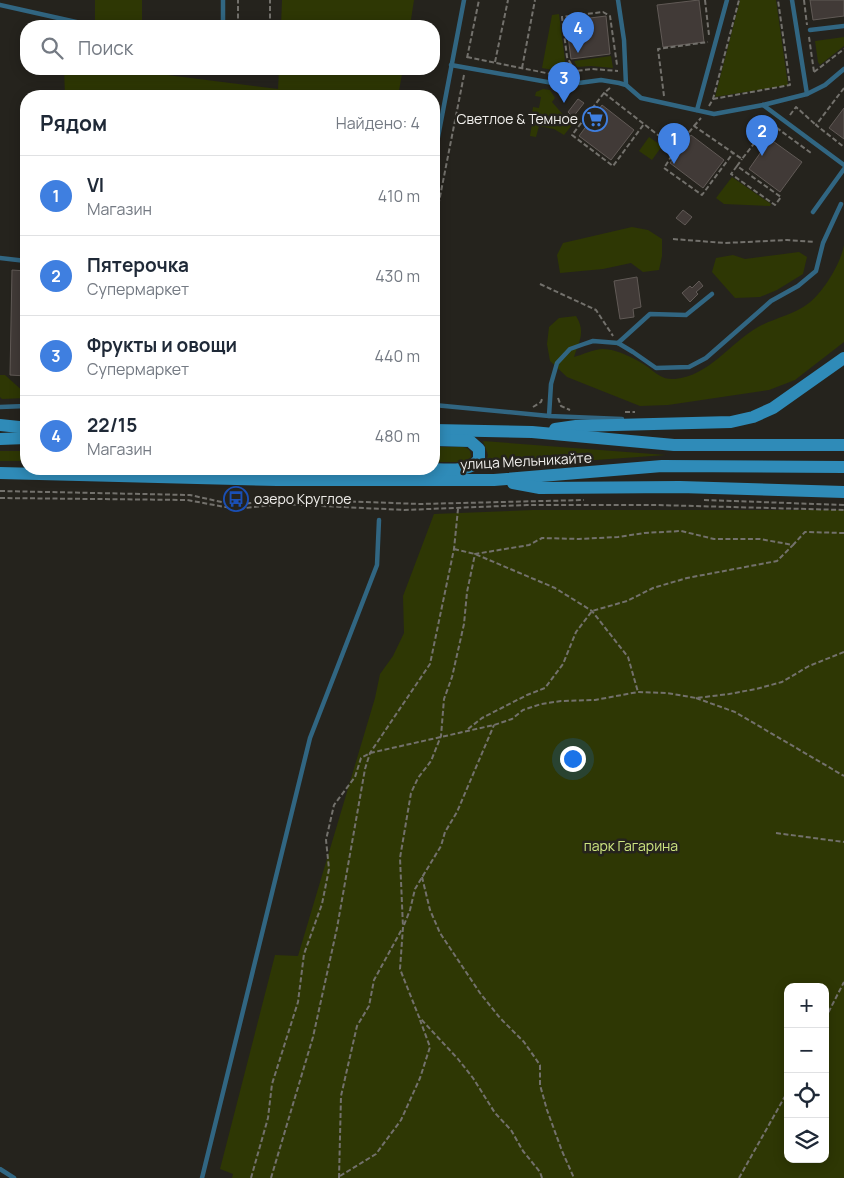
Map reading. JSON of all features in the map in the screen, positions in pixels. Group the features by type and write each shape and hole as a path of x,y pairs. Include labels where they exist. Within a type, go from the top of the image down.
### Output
{"main road":[{"path":"532,432 576,426 732,422 773,408 844,358"},
{"path":"0,425 20,427"},
{"name":"улица Мельникайте","path":"440,430 532,432 674,445 844,446"},
{"path":"0,439 20,438"},
{"path":"440,440 470,441 479,449 479,459 476,464 466,468 440,469"},
{"name":"улица Мельникайте","path":"76,475 190,478 494,480 662,466 844,467"},
{"name":"улица Мельникайте","path":"0,473 20,474"},
{"path":"380,480 394,475"},
{"path":"494,480 540,488 680,488 844,492"}],"lane":[{"path":"223,0 223,20"},
{"path":"440,125 464,0"},
{"path":"618,0 624,40 626,85"},
{"path":"697,110 727,0"},
{"path":"792,0 807,94"},
{"path":"0,5 67,20"},
{"path":"810,30 844,26"},
{"path":"451,65 564,85 601,80 619,83 626,85 640,98 714,114 763,105 807,94 843,72"},
{"path":"763,105 844,165"},
{"path":"813,212 844,169"},
{"path":"548,416 551,384 557,363 570,349 593,341 618,343 656,368 689,367 706,358 770,301 810,278 816,271 823,243 841,204"},
{"path":"0,258 20,260"},
{"path":"618,343 650,314 686,315 712,294"},
{"path":"0,407 20,406"},
{"path":"440,406 548,416 676,422"},
{"path":"202,1178 310,738 377,565 379,520"},
{"path":"0,1169 14,1178"}],"path":[{"path":"238,0 238,20"},
{"path":"270,0 270,20"},
{"path":"440,196 479,0"},
{"path":"495,62 508,0"},
{"path":"522,68 535,0"},
{"path":"665,103 658,49 710,42 705,0"},
{"path":"739,0 713,99 790,85 778,0"},
{"path":"575,71 567,57 562,17 603,12 610,16 619,83 604,92 572,135 613,166 644,124"},
{"path":"814,72 844,49"},
{"path":"467,58 551,74 592,69 618,71"},
{"path":"816,125 844,88"},
{"path":"604,92 676,149"},
{"path":"778,128 796,107 844,147"},
{"path":"737,166 781,197 774,206 731,174 742,159 770,123 811,153"},
{"path":"733,153 702,195 664,168 694,126 742,159"},
{"path":"673,239 725,243 787,240 823,243"},
{"path":"540,284 596,310 618,343"},
{"path":"533,407 541,402 544,395 557,396 561,406 571,410"},
{"path":"618,412 637,412"},
{"path":"0,491 190,495 235,505 281,499 420,504 585,500"},
{"path":"0,498 187,500 236,509 283,504 404,510 527,506 657,505 844,510"},
{"path":"701,500 844,505"},
{"path":"271,1178 313,1037 337,928 365,769 370,753 430,664 454,549 458,509"},
{"path":"475,554 529,545 542,538 579,539 681,531 714,539 760,539 793,545"},
{"path":"467,730 482,718 545,688 563,664 576,632 592,611 627,601 653,588 687,578 777,561 805,532 844,533"},
{"path":"454,549 475,554 555,588 592,611 628,657 638,692"},
{"path":"339,1177 376,1154 401,1120 420,1078 430,1047 400,969 404,927 400,858 410,794 418,778 431,760 441,736 444,699 452,677 464,624 467,592 475,554"},
{"path":"696,698 729,694 782,682 809,666 844,652"},
{"path":"251,1178 268,1118 272,1084 298,1002 304,954 322,904 328,869 326,840 334,805 355,776 361,758 370,753 512,719 523,710 541,704 594,700 638,692 667,693 696,698 735,712 844,776"},
{"path":"339,1177 341,1096 357,1026 369,1006 374,980 404,927 415,889 440,846 444,832 457,812 494,724"},
{"path":"776,833 844,842"},
{"path":"422,878 430,910 440,933 480,992 500,1018 524,1042 540,1065 540,1085 547,1110 574,1178"},
{"path":"829,1011 844,982"},
{"path":"419,1017 473,1078 495,1113 511,1130 523,1151 540,1172 542,1178"},
{"path":"739,1178 784,1099"}],"green space":[{"path":"95,0 142,0 142,20 95,20"},
{"path":"282,0 414,0 411,20 281,20"},
{"path":"740,0 776,0 788,85 715,97"},
{"path":"559,14 566,68 553,70 542,68 552,15"},
{"path":"844,37 844,46 820,65 815,41"},
{"path":"611,56 613,68 577,67 574,61"},
{"path":"64,75 167,75 278,89 279,75 402,75 399,90 65,90"},
{"path":"543,89 550,90 555,98 552,102 572,125 564,135 554,129 539,126 536,137 530,136 533,118 537,119 537,115 532,114 533,107 539,108 541,97 535,96 536,92"},
{"path":"649,137 662,146 652,160 639,151"},
{"path":"732,177 771,204 770,206 724,204 716,198"},
{"path":"632,227 648,230 662,239 662,256 659,270 643,272 631,263 603,269 560,273 557,255 563,243"},
{"path":"844,245 844,342 795,380 769,390 668,405 640,406 567,377 550,361 547,344 549,327 559,318 576,316 581,332 574,357 596,350 609,349 633,358 664,377 675,379 687,377 719,358 758,327 797,311 815,298 831,276"},
{"path":"799,252 807,257 803,274 777,290 760,297 735,298 712,272 716,258 733,255 745,259"},
{"path":"0,375 5,375 20,389 20,398 2,399 0,397"},
{"path":"483,441 666,455 484,468 488,455"},
{"path":"440,447 465,447 471,453 471,457 465,462 440,462"},
{"path":"0,451 20,451 20,461 0,461"},
{"name":"парк Гагарина","path":"533,510 844,510 844,1178 232,1178 233,1174 220,1169 275,955 298,956 375,698 380,674 393,656 404,633 403,596 434,514"}],"building":[{"path":"699,0 704,42 663,47 657,5"},
{"path":"810,0 844,0 844,16 813,20"},
{"path":"606,16 610,54 571,59 566,21"},
{"path":"578,99 584,103 573,117 568,112"},
{"path":"602,105 634,130 611,160 579,136"},
{"path":"844,108 844,139 829,128"},
{"path":"691,135 724,160 703,188 670,163"},
{"path":"770,139 802,162 780,192 749,169"},
{"path":"683,210 692,217 685,225 676,218"},
{"path":"12,270 20,271 20,376 10,375"},
{"path":"637,277 641,307 633,309 634,317 620,319 614,281"},
{"path":"699,281 703,286 696,292 698,294 690,302 682,293 690,286 692,288"}],"place":[{"name":"22/15","path":"578,53"},
{"name":"Фрукты и овощи","path":"564,103"},
{"name":"Светлое & Темное","path":"595,119"},
{"name":"Пятерочка","path":"762,156"},
{"name":"Vl","path":"674,164"},
{"name":"озеро Круглое","path":"236,499"}]}
